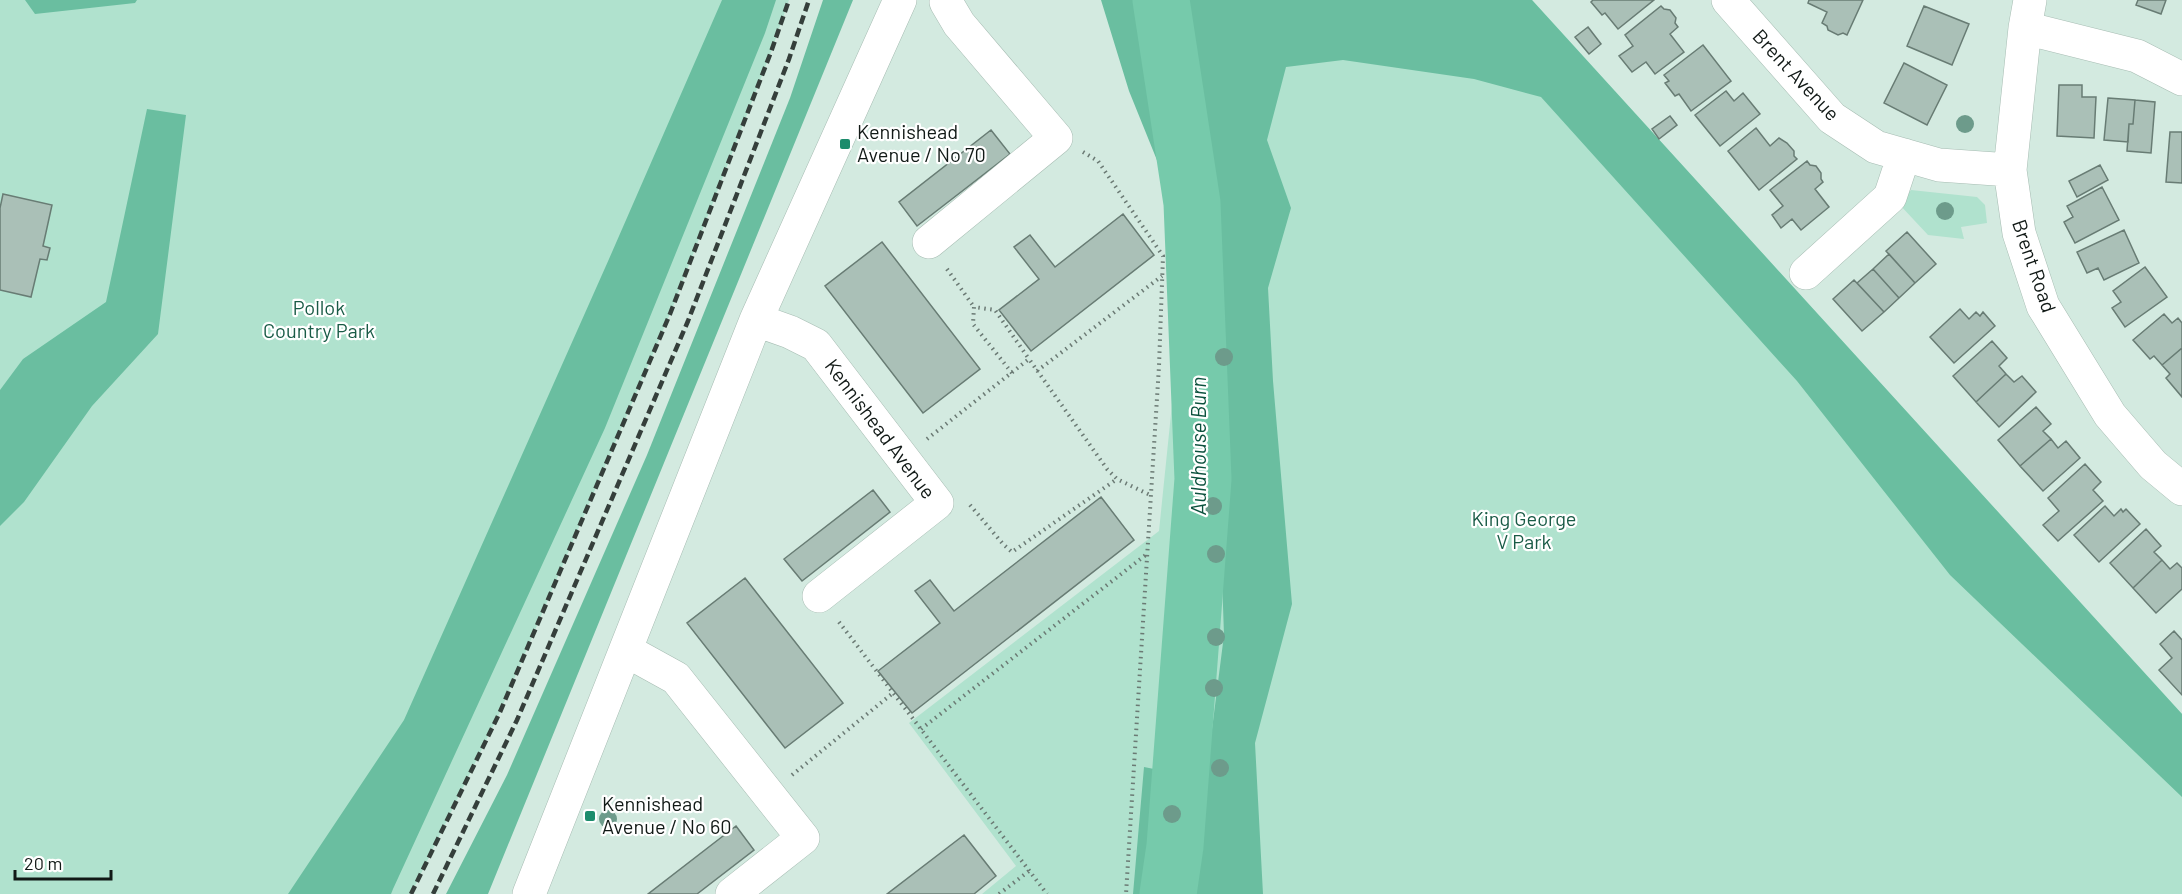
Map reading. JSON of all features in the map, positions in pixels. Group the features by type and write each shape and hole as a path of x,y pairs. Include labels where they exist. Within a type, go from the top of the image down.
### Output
{"street":[{"path":"529,894 756,320 900,0"},
{"name":"Brent Avenue","path":"1728,0 1832,118 1876,147 1939,165 2010,170"},
{"path":"929,242 1056,138 939,1"},
{"path":"2028,14 2137,56 2182,79"},
{"name":"Brent Road","path":"2028,14 2010,170 2019,234 2043,306 2110,415 2153,465 2182,489"},
{"path":"1806,273 1890,196 1904,155"},
{"name":"Kennishead Avenue","path":"756,320 790,332 816,345 937,503 819,596"},
{"path":"627,651 676,678 803,838 732,894"}],"path":[{"path":"1056,138 1098,161 1163,256 1159,366 1126,894"},
{"path":"929,242 974,308 973,324 1012,373"},
{"path":"1037,371 1162,276"},
{"path":"974,308 995,310 1107,469 1117,479 1150,495"},
{"path":"903,458 1029,359"},
{"path":"937,503 961,494 1012,552 1117,479"},
{"path":"921,729 1147,554"},
{"path":"819,596 1047,894"},
{"path":"768,795 893,693"},
{"path":"999,894 1029,871"}],"green space":[{"name":"Pollok Country Park","path":"0,0 789,0 670,314 500,712 411,894 0,894"},
{"path":"25,0 137,0 135,3 35,14"},
{"path":"722,0 776,0 765,33 605,428 391,894 288,894 404,720"},
{"path":"823,0 853,0 488,894 446,894 507,775 647,455 790,98"},
{"path":"1101,0 1150,0 1171,120 1186,268 1167,185 1129,91"},
{"name":"King George V Park","path":"1180,0 1532,0 2182,714 2182,894 982,894 1016,866 909,723 1159,531 1186,268"},
{"path":"1181,0 1532,0 2182,714 2182,797 1950,575 1797,381 1541,97 1474,79 1343,60 1286,67 1267,140 1291,208 1268,288 1273,381 1292,604 1255,743 1263,894 1191,894 1224,635 1214,343 1206,219"},
{"path":"147,109 186,115 158,334 92,406 24,502 0,526 0,390 23,359 106,302"},
{"path":"1911,190 1977,197 1985,205 1987,223 1961,227 1964,239 1928,235 1899,204"},
{"path":"1144,767 1169,772 1155,894 1133,894"}],"building":[{"path":"1593,0 1654,0 1618,29 1605,13 1602,15 1591,2"},
{"path":"1809,0 1863,0 1847,35 1843,33 1838,35 1828,30 1827,26 1822,23 1827,12 1808,3"},
{"path":"2138,0 2166,0 2161,14 2136,5"},
{"path":"1661,6 1670,10 1676,18 1675,23 1678,27 1670,34 1684,52 1655,74 1646,62 1632,72 1619,56 1633,46 1625,35"},
{"path":"1924,6 1969,24 1952,65 1907,46"},
{"path":"1588,27 1601,44 1589,54 1575,37"},
{"path":"1703,45 1731,81 1691,111 1679,94 1675,96 1665,83 1669,81 1664,75"},
{"path":"1904,63 1947,85 1927,125 1884,103"},
{"path":"2059,85 2082,85 2082,97 2096,97 2094,138 2057,136"},
{"path":"1726,91 1734,101 1743,93 1760,114 1720,146 1695,115"},
{"path":"2108,98 2135,100 2133,124 2129,124 2128,142 2104,140"},
{"path":"2135,100 2155,102 2151,153 2127,151 2129,124 2133,124"},
{"path":"1670,116 1677,125 1659,139 1652,129"},
{"path":"1756,128 1770,146 1779,138 1787,143 1797,159 1759,190 1728,151"},
{"path":"991,130 1010,154 917,226 899,202"},
{"path":"2170,132 2182,132 2182,183 2166,182"},
{"path":"1807,161 1810,165 1816,166 1821,173 1823,182 1815,189 1829,207 1801,230 1792,219 1781,228 1772,215 1783,206 1770,190"},
{"path":"2100,165 2108,180 2077,197 2069,181"},
{"path":"2102,187 2119,220 2075,243 2064,222 2073,217 2067,206"},
{"path":"3,194 52,205 43,246 50,248 47,260 40,259 31,297 0,290 0,208"},
{"path":"1123,214 1154,255 1031,351 999,310 1039,279 1014,247 1030,235 1055,267"},
{"path":"2124,230 2139,263 2104,280 2098,268 2087,273 2077,252"},
{"path":"1907,232 1936,264 1915,283 1886,251"},
{"path":"882,242 980,369 923,413 825,286"},
{"path":"1889,254 1915,283 1899,298 1873,269"},
{"path":"2145,267 2167,297 2125,327 2112,308 2121,302 2113,291"},
{"path":"1873,269 1899,298 1884,312 1857,283"},
{"path":"1854,280 1884,312 1862,331 1833,299"},
{"path":"1960,309 1969,319 1976,312 1980,316 1983,312 1995,326 1954,363 1930,337"},
{"path":"2164,314 2172,323 2178,318 2182,323 2182,348 2162,365 2154,356 2150,359 2133,340"},
{"path":"1992,341 2007,358 1999,366 2006,374 1976,402 1953,376"},
{"path":"2182,348 2182,397 2166,378 2170,374 2162,365"},
{"path":"2006,374 2014,382 2022,376 2036,392 1999,427 1976,402"},
{"path":"2036,407 2051,424 2043,431 2051,439 2020,466 1998,440"},
{"path":"2051,439 2058,448 2066,441 2080,458 2043,491 2020,466"},
{"path":"2085,464 2101,482 2093,490 2103,501 2058,541 2043,525 2059,511 2048,498"},
{"path":"873,490 890,512 802,581 784,559"},
{"path":"1101,497 1134,540 912,713 878,671 940,623 915,591 930,580 954,611"},
{"path":"2105,506 2114,516 2121,509 2123,512 2126,509 2140,524 2099,562 2074,535"},
{"path":"2146,529 2161,546 2154,552 2162,560 2133,588 2110,563"},
{"path":"2162,560 2170,569 2177,563 2182,568 2182,589 2156,613 2133,588"},
{"path":"745,578 843,703 785,748 687,623"},
{"path":"2174,631 2182,640 2182,695 2159,670 2172,658 2160,644"},
{"path":"736,826 754,850 697,894 648,894"},
{"path":"964,835 996,876 974,894 887,894"}],"waterway":[{"name":"Auldhouse Burn","path":"1161,0 1192,203 1203,479 1175,846 1168,894"}],"railway":[{"path":"411,894 500,712 670,314 789,0"},
{"path":"433,894 517,720 688,321 789,59 809,0"}],"place":[{"name":"Kennishead Avenue / No 70","path":"845,144"},
{"name":"Kennishead Avenue / No 60","path":"590,816"}]}
